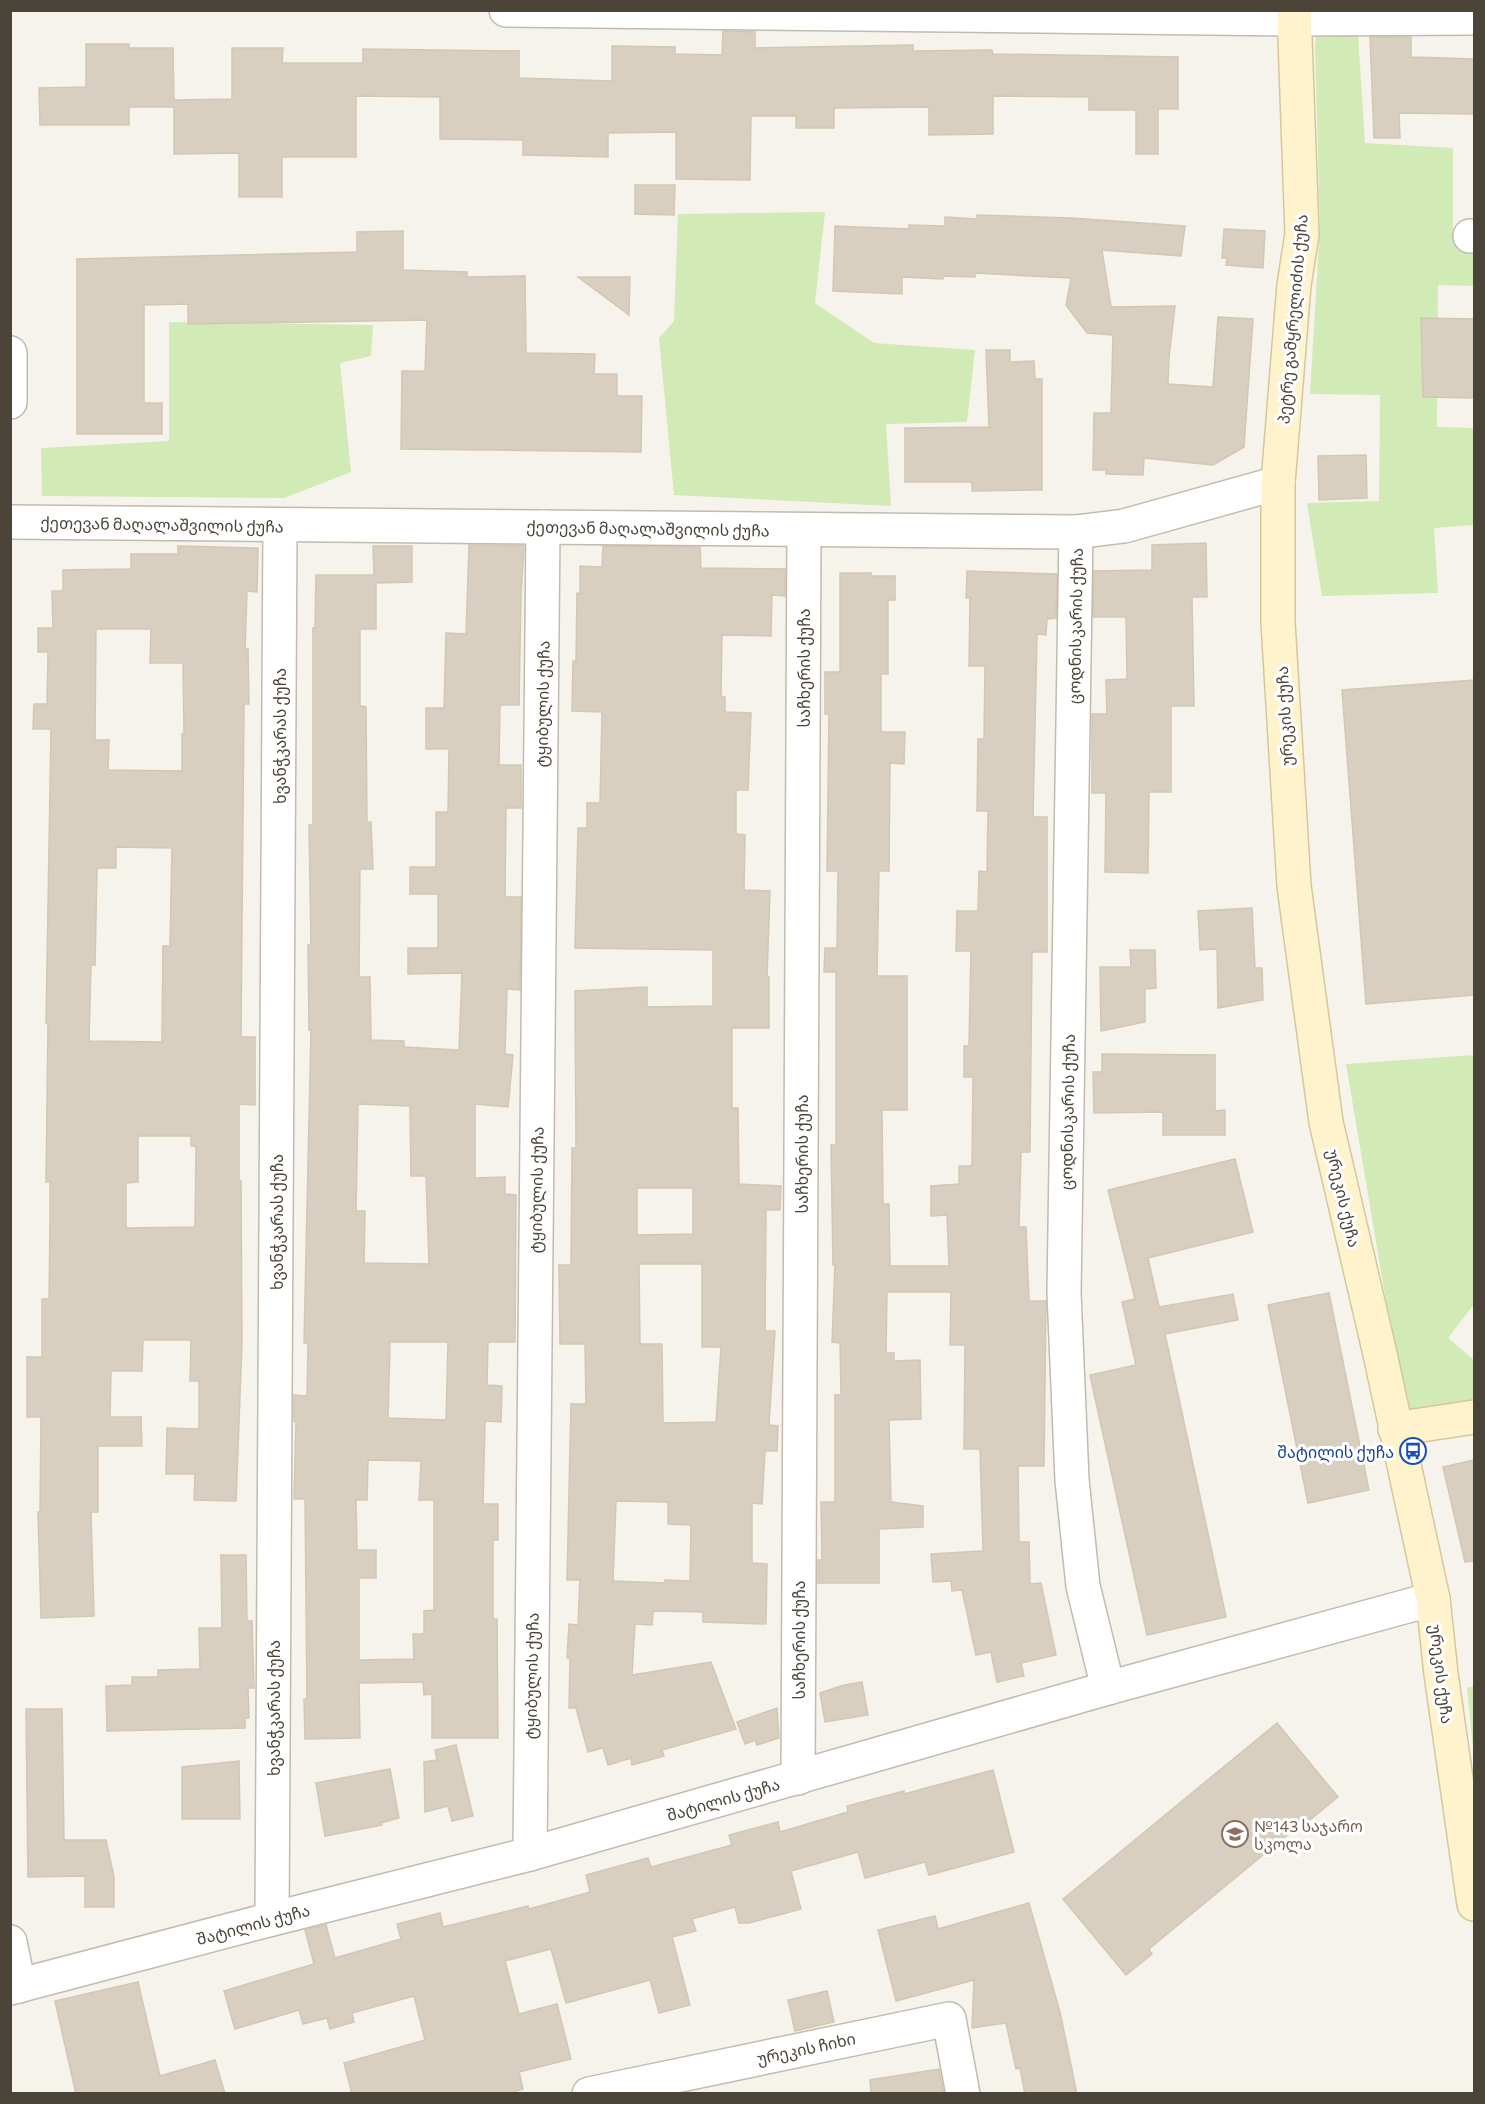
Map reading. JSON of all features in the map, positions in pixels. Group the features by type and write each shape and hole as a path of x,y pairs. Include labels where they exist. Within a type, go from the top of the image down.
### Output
{"street":[{"path":"506,10 1474,18"},
{"name":"პეტრე გამყრელიძის ქუჩა","path":"1278,483 1294,285 1302,234 1295,15"},
{"path":"10,352 10,402"},
{"name":"ქეთევან მაღალაშვილის ქუჩა","path":"10,522 1076,532 1124,526 1278,483"},
{"name":"ურეკის ქუჩა","path":"1278,483 1278,622 1294,886 1326,1122 1380,1354 1433,1599 1441,1674 1474,1905"},
{"name":"ხვანჭკარას ქუჩა","path":"272,1918 280,525"},
{"name":"ტყიბულის ქუჩა","path":"530,1854 543,527"},
{"name":"საჩხერის ქუჩა","path":"798,1778 804,530"},
{"name":"ცოდნისკარის ქუჩა","path":"1076,532 1064,1293 1072,1480 1083,1586 1108,1688"},
{"path":"1395,1429 1474,1417"},
{"name":"შატილის ქუჩა","path":"15,1987 272,1918 530,1854 1108,1688 1433,1599"},
{"path":"10,1942 15,1987"},
{"name":"ურეკის ჩიხი","path":"589,2094 949,2019 963,2094"}],"green space":[{"path":"1316,34 1358,34 1365,143 1453,148 1453,243 1474,244 1474,286 1438,285 1437,427 1474,428 1474,525 1434,528 1438,593 1322,596 1307,503 1379,501 1380,395 1310,394 1320,225"},
{"path":"825,212 815,303 874,343 975,350 967,422 886,424 891,506 674,495 659,338 674,321 678,214"},
{"path":"169,322 373,325 371,356 340,363 351,472 284,498 42,496 41,448 169,441"},
{"path":"1474,1055 1474,1304 1448,1338 1474,1360 1474,1404 1406,1420 1346,1064"},
{"path":"1474,1686 1474,1758 1467,1688"}],"building":[{"path":"723,31 755,32 755,48 913,45 913,51 992,50 993,54 1178,57 1178,109 1158,109 1158,154 1136,154 1136,110 1089,110 1089,97 993,96 993,134 929,135 929,107 834,108 834,128 796,128 796,116 751,116 750,180 676,179 676,132 608,133 608,157 523,155 523,140 440,139 440,97 356,96 356,157 282,157 282,197 239,197 239,153 174,154 174,107 129,107 129,125 40,125 39,88 86,87 86,44 129,44 129,48 173,48 174,100 232,99 232,48 283,48 282,63 363,63 363,49 519,51 519,78 612,81 612,46 675,47 675,54 722,55"},
{"path":"1370,37 1411,37 1411,57 1474,59 1474,114 1399,113 1400,138 1374,138"},
{"path":"635,185 675,185 674,215 635,214"},
{"path":"977,215 1071,218 1185,226 1181,256 1102,250 1111,307 1175,306 1168,384 1213,387 1218,317 1253,319 1244,447 1213,465 1144,458 1143,475 1106,474 1106,470 1093,470 1094,413 1111,413 1113,335 1087,333 1066,305 1071,278 975,273 975,277 943,276 943,279 902,277 902,294 833,291 835,226 909,229 909,225 945,226 945,217 977,219"},
{"path":"1224,229 1265,231 1263,268 1226,265 1227,258 1222,258"},
{"path":"403,231 403,270 467,272 467,277 525,276 526,353 595,354 594,374 617,374 617,396 642,396 641,452 401,449 402,371 425,371 427,320 188,324 188,304 144,305 144,403 162,403 162,434 77,434 77,259 357,252 357,232"},
{"path":"578,277 630,277 629,315"},
{"path":"1421,318 1474,319 1474,398 1423,397"},
{"path":"986,350 1010,350 1010,362 1034,361 1035,379 1042,379 1042,490 972,491 972,482 905,482 905,428 989,427"},
{"path":"1366,455 1367,498 1319,500 1318,456"},
{"path":"1206,543 1207,597 1192,597 1194,706 1171,706 1171,792 1149,792 1148,873 1105,872 1106,793 1092,793 1092,714 1107,714 1106,680 1127,679 1126,617 1093,617 1094,571 1152,570 1152,545"},
{"path":"469,545 524,546 519,705 500,705 499,765 521,765 521,808 506,808 505,897 521,897 520,990 507,989 505,1054 513,1055 508,1107 475,1104 475,1178 505,1177 505,1194 516,1195 515,1342 488,1342 487,1385 502,1386 501,1422 485,1421 483,1504 498,1504 498,1540 493,1540 493,1619 497,1619 498,1738 432,1738 432,1694 424,1695 423,1682 359,1683 360,1738 305,1739 304,1699 307,1699 305,1499 294,1499 296,1421 294,1421 294,1395 307,1396 308,1343 304,1343 311,1030 309,1030 308,945 311,945 309,825 313,824 313,628 315,628 316,575 374,575 373,546 412,546 412,582 376,583 376,629 360,629 360,706 366,707 367,823 371,822 373,869 360,869 359,977 370,977 371,1040 404,1041 404,1047 459,1050 462,973 408,974 408,948 438,948 438,894 410,894 410,867 436,867 436,812 448,812 449,749 426,749 426,708 444,708 446,633 466,634","holes":["358,1104 410,1106 411,1176 426,1176 429,1264 364,1263 365,1211 356,1211","390,1342 448,1342 446,1420 388,1418","368,1460 421,1461 419,1500 434,1500 434,1610 424,1611 424,1634 413,1634 414,1659 359,1660 359,1578 376,1578 376,1550 357,1550 356,1500 367,1500"]},
{"path":"178,546 258,548 257,592 247,591 245,649 248,649 249,704 244,704 241,1037 255,1037 255,1105 239,1104 242,1343 236,1501 194,1500 195,1474 166,1474 167,1428 199,1429 199,1381 190,1381 191,1340 143,1340 142,1371 111,1371 110,1417 141,1417 142,1446 98,1446 98,1512 91,1512 94,1616 41,1618 38,1512 40,1512 41,1417 27,1417 27,1357 42,1357 42,1299 49,1299 50,1182 46,1182 48,1023 46,1023 51,729 33,729 34,704 47,704 48,652 38,652 38,628 53,628 52,591 63,591 63,570 131,569 131,554 178,554","holes":["96,629 151,629 150,663 183,663 182,771 108,770 109,740 95,740","116,847 172,848 170,946 163,946 162,1042 89,1041 91,965 95,965 97,868 116,868","138,1136 191,1136 191,1146 196,1146 195,1227 126,1228 126,1183 138,1182"]},
{"path":"603,546 700,547 701,568 785,569 785,596 772,595 771,636 722,635 721,696 725,697 725,712 751,713 748,790 736,790 736,834 745,835 744,890 770,891 767,977 769,977 769,1028 732,1028 732,1108 738,1108 739,1184 781,1186 780,1210 766,1210 765,1331 775,1331 769,1425 778,1426 777,1451 765,1451 762,1504 752,1503 752,1563 767,1564 766,1624 703,1622 703,1612 653,1611 652,1625 635,1624 632,1675 711,1662 736,1729 662,1750 664,1756 632,1765 631,1758 608,1765 603,1748 588,1752 576,1708 569,1708 570,1658 567,1658 569,1624 578,1625 580,1580 567,1580 571,1404 586,1404 585,1344 560,1344 559,1265 571,1265 572,1148 576,1148 575,991 647,987 647,1007 713,1006 713,950 575,948 578,828 587,828 587,803 600,803 602,712 572,711 573,661 576,661 577,593 580,594 580,566 602,567","holes":["637,1188 693,1188 693,1234 637,1235","639,1264 702,1264 702,1347 721,1347 716,1422 663,1423 662,1344 640,1344","616,1501 668,1502 668,1524 691,1525 690,1581 665,1580 665,1583 613,1581"]},
{"path":"967,571 1057,574 1056,618 1047,619 1046,635 1037,634 1033,817 1047,817 1047,952 1032,952 1030,1152 1021,1152 1019,1227 1026,1227 1029,1301 1046,1301 1044,1466 1018,1466 1019,1542 1029,1542 1030,1584 1041,1583 1056,1655 1021,1663 1024,1676 997,1682 991,1652 976,1655 962,1590 952,1591 951,1581 933,1582 931,1554 983,1551 980,1449 964,1449 965,1345 950,1345 951,1292 887,1292 886,1353 894,1353 894,1361 920,1360 921,1419 889,1420 891,1502 923,1506 923,1527 879,1529 879,1583 818,1583 818,1560 822,1560 821,1502 835,1502 835,1395 841,1395 840,1343 832,1342 835,1265 833,1265 831,1145 836,1145 836,972 824,972 825,948 837,948 838,871 827,871 829,714 825,714 825,672 840,672 840,573 895,576 895,600 888,600 888,674 881,674 881,732 905,732 904,764 890,763 889,871 879,871 877,976 907,976 907,1110 882,1110 883,1204 889,1204 890,1266 949,1266 947,1215 931,1216 931,1186 959,1184 959,1166 972,1166 973,1077 964,1077 964,1046 969,1046 971,951 956,951 957,911 978,911 979,871 987,872 988,811 977,811 978,739 984,739 985,666 969,666 970,598 966,598"},
{"path":"1474,680 1474,995 1366,1004 1342,690"},
{"path":"1252,908 1255,968 1262,968 1263,1000 1218,1008 1217,949 1200,950 1198,911"},
{"path":"1130,950 1155,950 1156,988 1145,989 1145,1022 1101,1031 1100,967 1131,967"},
{"path":"1102,1054 1215,1055 1215,1111 1225,1110 1225,1135 1163,1135 1163,1112 1094,1113 1093,1072 1102,1072"},
{"path":"1235,1159 1253,1232 1148,1258 1159,1307 1233,1294 1238,1320 1165,1334 1226,1617 1147,1635 1090,1375 1136,1365 1122,1302 1135,1299 1108,1190"},
{"path":"1329,1293 1369,1490 1308,1503 1268,1305"},
{"path":"1474,1460 1474,1561 1465,1562 1443,1467"},
{"path":"221,1555 246,1555 247,1621 252,1621 254,1688 248,1688 249,1718 245,1718 245,1728 107,1731 106,1686 132,1685 132,1677 158,1677 158,1670 200,1669 199,1628 222,1628"},
{"path":"862,1682 868,1715 825,1722 820,1693"},
{"path":"777,1708 779,1738 757,1745 755,1740 745,1744 737,1722"},
{"path":"26,1709 62,1709 64,1840 106,1840 114,1877 114,1907 85,1907 85,1876 28,1877"},
{"path":"1277,1723 1338,1797 1305,1824 1303,1822 1149,1949 1152,1954 1126,1975 1063,1899"},
{"path":"456,1745 473,1816 452,1821 448,1806 425,1812 424,1762 437,1760 435,1750"},
{"path":"239,1761 240,1819 182,1819 182,1767"},
{"path":"390,1769 399,1818 381,1823 382,1825 325,1836 316,1783"},
{"path":"993,1770 1014,1852 929,1875 925,1862 865,1878 858,1852 791,1871 801,1909 749,1923 739,1923 735,1907 692,1919 696,1931 672,1937 690,2005 659,2013 650,1980 566,2003 551,1949 505,1961 519,2014 557,2004 571,2059 519,2072 523,2089 507,2094 352,2094 344,2063 425,2040 414,1996 352,2013 354,2022 330,2029 327,2018 303,2024 299,2010 235,2029 224,1991 314,1964 305,1930 326,1925 335,1958 401,1939 397,1924 440,1913 443,1927 528,1906 529,1909 590,1892 586,1875 648,1858 651,1867 732,1845 729,1835 778,1822 780,1832 848,1812 847,1806 904,1791 904,1794"},
{"path":"1029,1903 1060,2012 1077,2094 1025,2094 1020,2068 1016,2069 1006,2023 972,2028 974,1980 896,2001 878,1930 935,1916 938,1929"},
{"path":"138,1982 160,2076 215,2060 225,2094 76,2094 55,2001"},
{"path":"827,1991 834,2022 795,2031 788,2000"},
{"path":"939,2069 944,2094 871,2094 870,2080"}],"place":[{"name":"შატილის ქუჩა","path":"1413,1451"},
{"name":"№143 საჯარო სკოლა","path":"1235,1834"}]}
